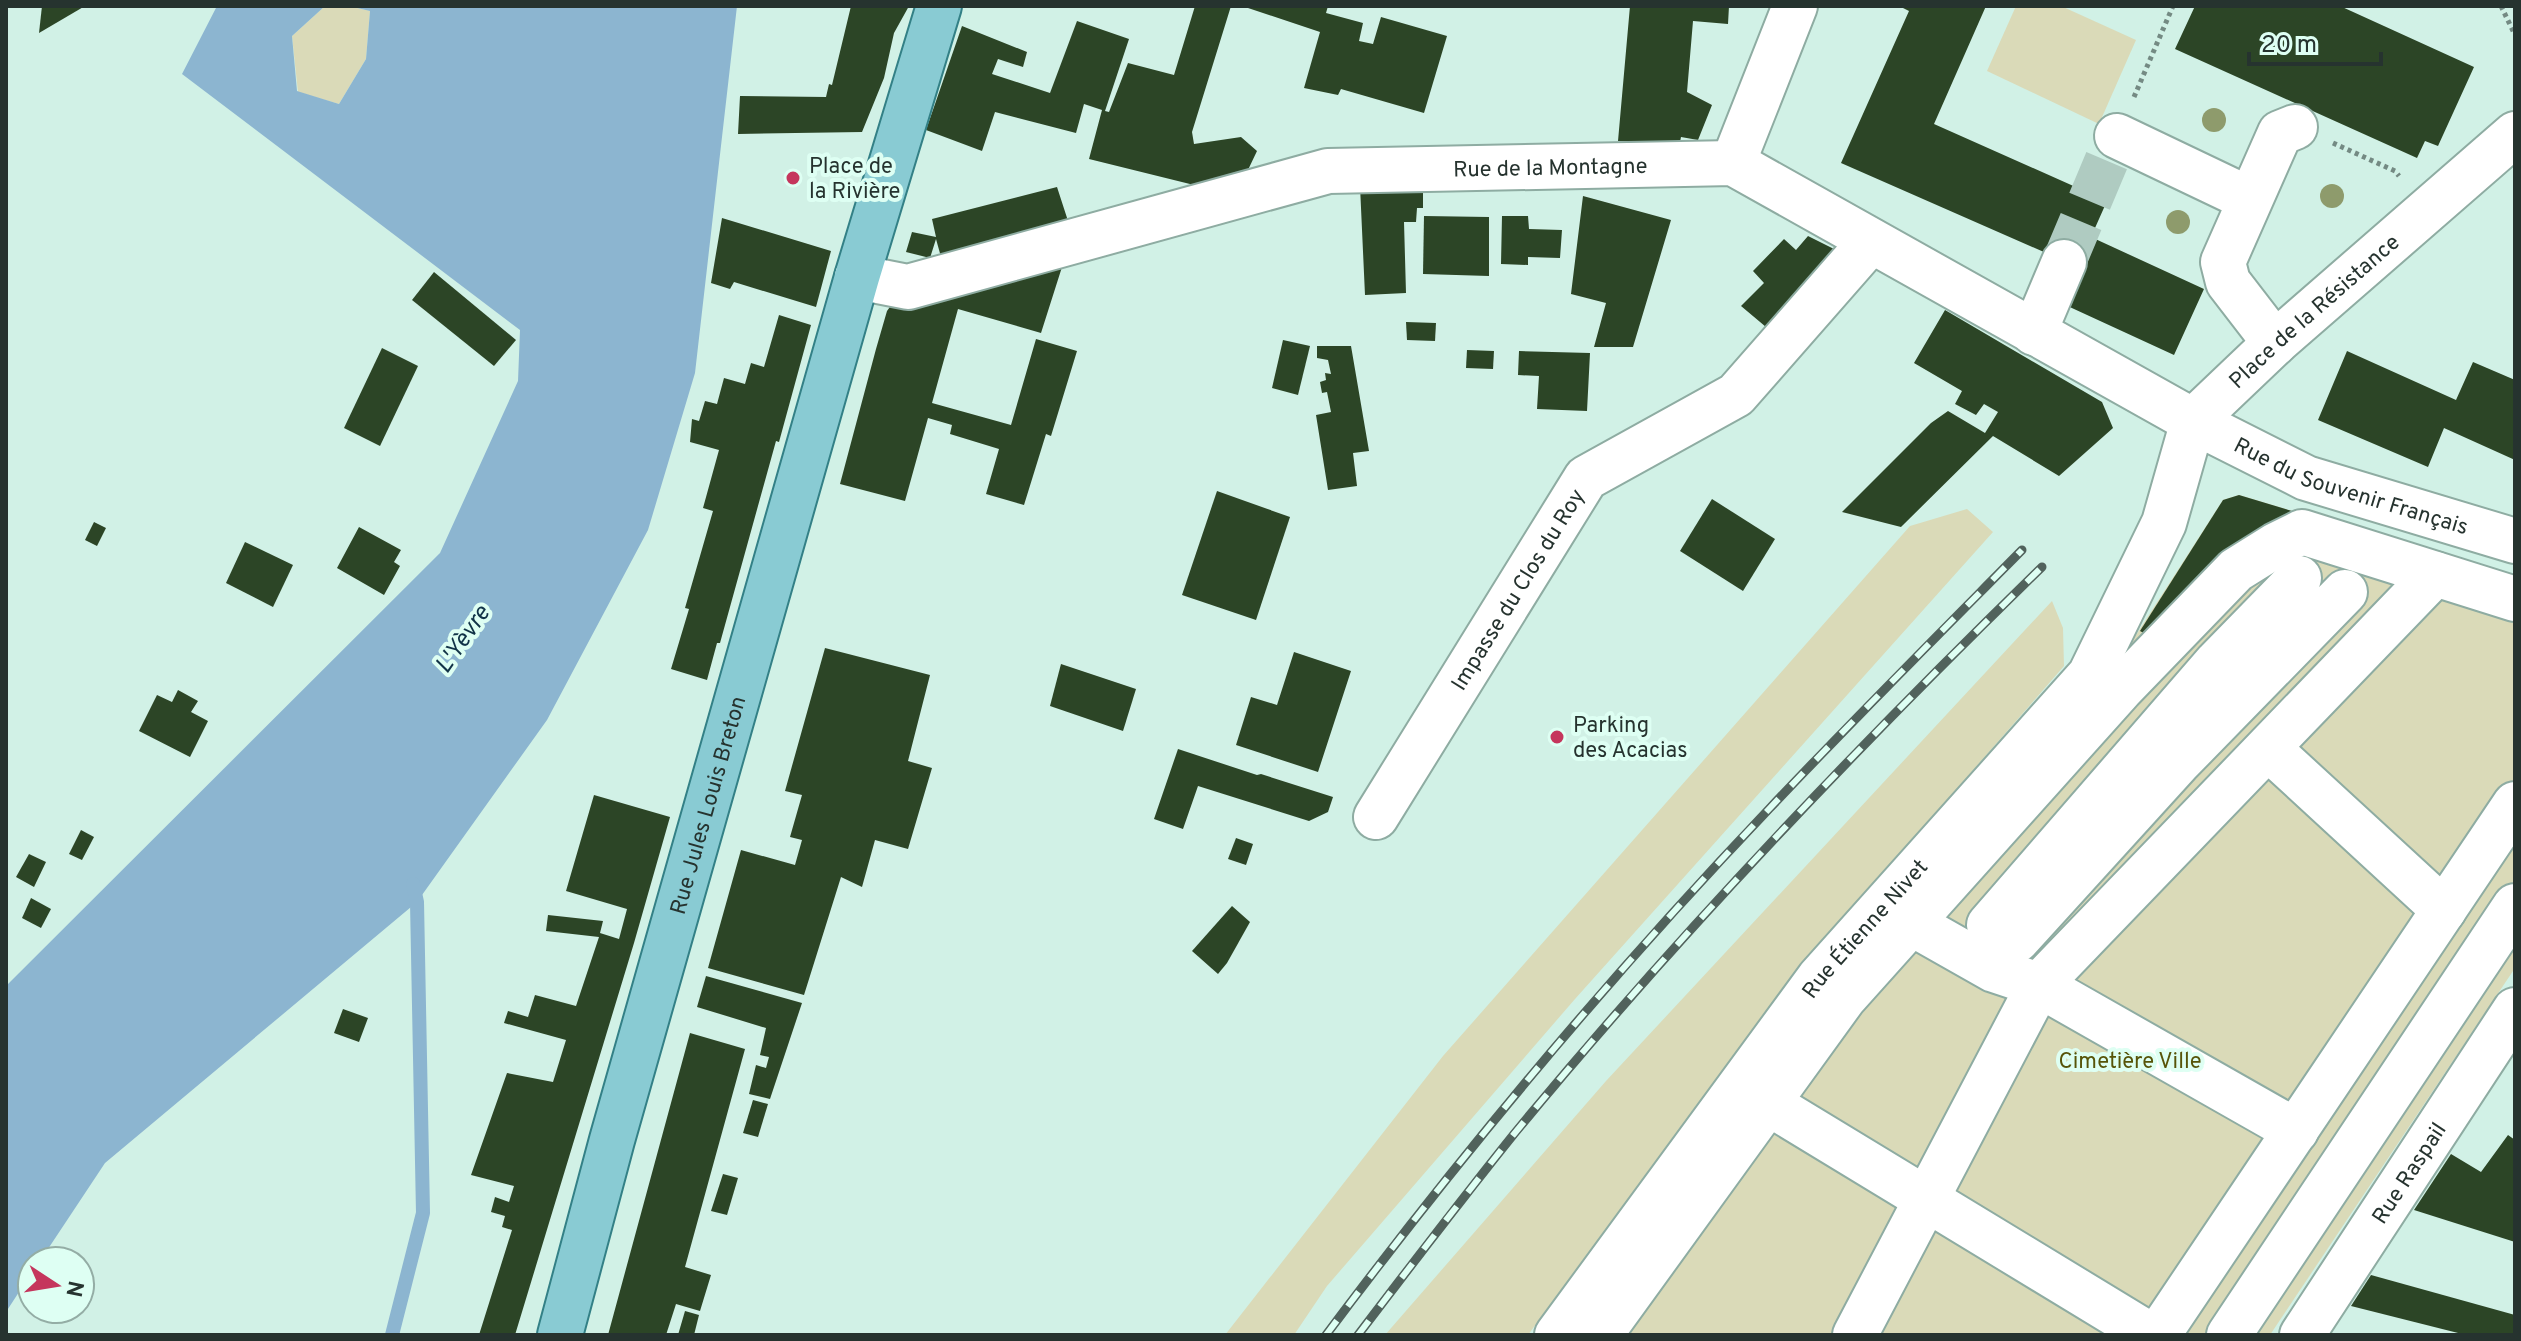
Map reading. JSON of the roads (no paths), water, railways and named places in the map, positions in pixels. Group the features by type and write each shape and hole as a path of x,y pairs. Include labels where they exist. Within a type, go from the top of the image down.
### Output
{"main road":[{"name":"Rue Jules Louis Breton","path":"560,1335 612,1140 857,277 939,6"}],"street":[{"path":"1795,6 1733,163 2193,421"},
{"path":"2275,343 2228,282 2223,262 2280,133 2295,127"},
{"name":"Place de la Résistance","path":"2193,421 2275,343 2515,134"},
{"path":"2117,136 2249,199"},
{"name":"Rue de la Montagne","path":"857,277 908,287 1328,171 1733,163"},
{"name":"Impasse du Clos du Roy","path":"1376,817 1586,478 1736,395 1871,241"},
{"path":"2034,333 2064,262"},
{"name":"Rue du Souvenir Français","path":"2193,421 2306,478 2515,541"},
{"name":"Rue Étienne Nivet","path":"1557,1335 1819,978 2090,675 2164,523 2193,421"},
{"path":"1855,1335 2039,985 2269,749 2428,572 2436,517"},
{"path":"1600,1335 1844,998 2121,689 2236,570 2302,532 2515,599"},
{"path":"2039,985 2017,940 1989,925 2217,662 2299,578"},
{"path":"2017,940 2178,763 2345,592"},
{"path":"2269,749 2444,910"},
{"path":"2158,1335 2515,804"},
{"path":"2229,1335 2515,906"},
{"path":"1911,923 1994,970 2039,985 2296,1131"},
{"name":"Rue Raspail","path":"2302,1335 2515,1010"},
{"path":"1768,1103 2150,1335"}],"water":[{"name":"L'Yèvre","path":"217,6 325,6 292,36 297,91 339,104 366,59 370,11 349,6 737,6 695,373 648,530 547,720 417,902 105,1163 51,1245 16,1245 16,1297 6,1312 6,986 440,553 518,381 520,330 182,74"}],"waterway":[{"path":"392,1335 423,1213 417,902 413,884"}],"tunnel":[{"path":"2064,262 2117,136"}],"railway":[{"path":"1326,1335 1485,1132 1652,935 1800,776 2022,550"},
{"path":"1358,1335 1514,1134 1704,915 1837,773 2042,567"}],"place":[{"name":"Place de la Rivière","path":"793,178"},
{"name":"Parking des Acacias","path":"1557,737"}],"park label":[{"name":"Cimetière Ville","path":"2130,1060"}]}
